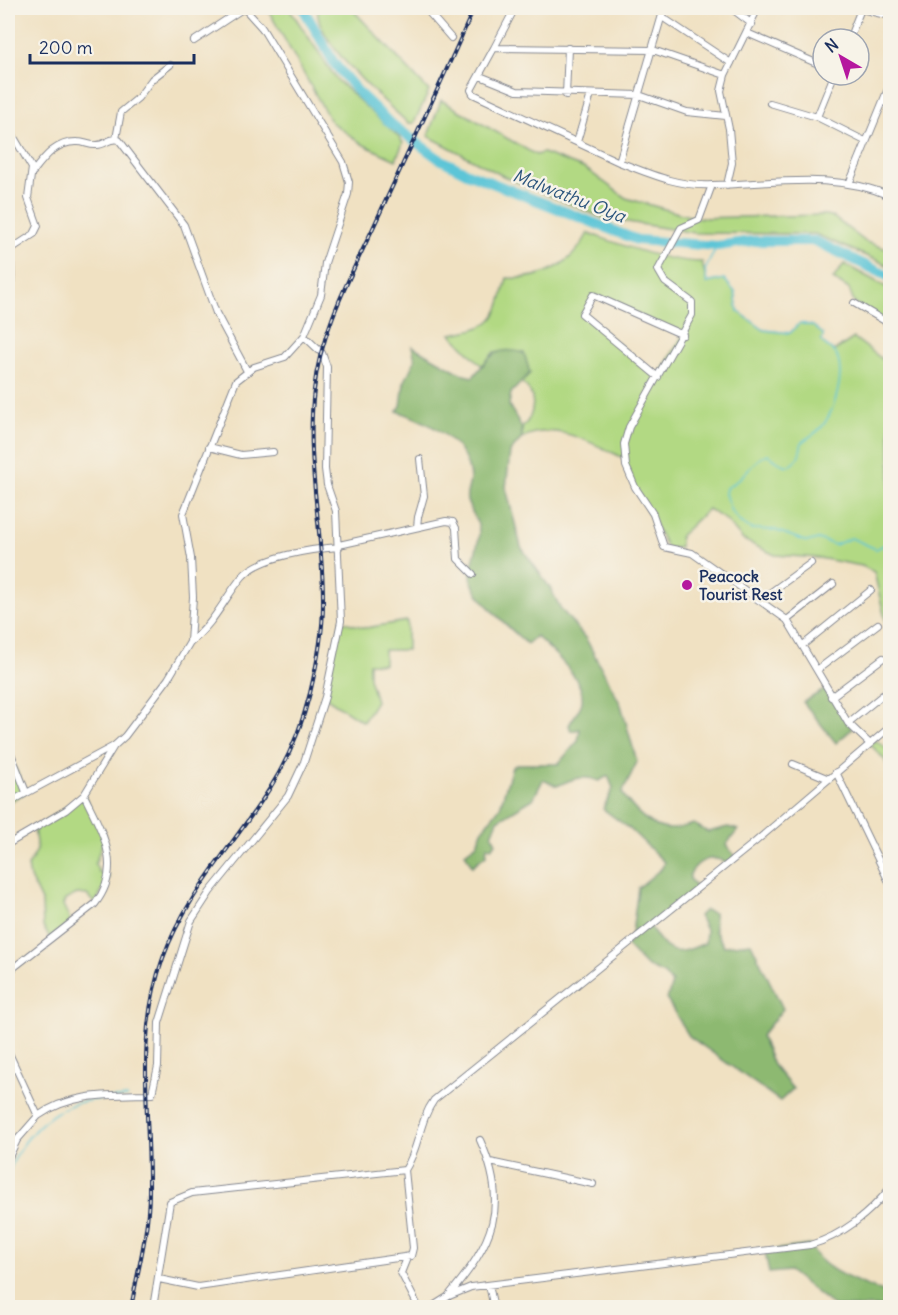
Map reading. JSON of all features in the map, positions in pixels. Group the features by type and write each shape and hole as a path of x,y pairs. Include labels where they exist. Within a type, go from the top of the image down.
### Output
{"street":[{"path":"190,642 193,597 183,514 236,381 247,371 285,357 304,336 321,295 325,263 345,204 349,182 344,162 262,27 244,8 194,41"},
{"path":"427,8 451,38"},
{"path":"515,8 471,90 473,94 619,162 659,178 690,185 727,185 789,180 849,184 891,196"},
{"path":"619,162 654,50 664,8"},
{"path":"730,8 752,24"},
{"path":"727,185 732,163 721,91 725,75 758,8"},
{"path":"853,27 859,8 891,16"},
{"path":"662,17 731,63"},
{"path":"747,33 811,61"},
{"path":"494,48 654,50 725,75"},
{"path":"566,94 568,48"},
{"path":"116,139 121,112 170,64"},
{"path":"480,76 517,91 639,94 687,112 726,117"},
{"path":"849,184 865,141 891,84"},
{"path":"817,117 829,87"},
{"path":"577,142 591,94"},
{"path":"770,103 817,117 865,141"},
{"path":"8,127 33,172"},
{"path":"116,139 143,169 184,225 216,313 247,371"},
{"path":"8,296 12,286 9,270 11,249 38,230 28,191 33,172 54,148 63,144 81,142 95,146 116,139"},
{"path":"712,185 699,220 685,225 677,234 658,270 665,282 692,302 692,315 625,437 623,451 635,487 653,513 664,547 692,553 787,620 848,723 870,744"},
{"path":"658,377 582,314 592,295 683,335"},
{"path":"854,303 891,324"},
{"path":"8,1155 17,1140 38,1116 50,1107 76,1098 152,1094 158,1066 159,1023 191,921 210,892 288,796 306,755 325,697 338,644 341,621 336,511 327,485 326,469 327,367 322,352 304,336"},
{"path":"209,447 241,455 273,453"},
{"path":"417,527 417,517 424,496 420,459"},
{"path":"8,844 66,810 84,795 113,748 125,736 168,679 190,642 210,624 249,571 302,551 339,546 446,521 453,522 456,528 458,559 473,574"},
{"path":"756,596 768,595 811,563"},
{"path":"787,620 833,584"},
{"path":"803,645 871,590"},
{"path":"817,670 878,624"},
{"path":"831,697 882,658"},
{"path":"848,723 891,689"},
{"path":"419,1308 401,1273 413,1248 405,1170 410,1162 427,1110 434,1100 755,842 891,727"},
{"path":"8,802 113,748"},
{"path":"10,751 26,792"},
{"path":"793,764 829,779"},
{"path":"836,772 891,884"},
{"path":"8,972 95,904 105,892 109,877 108,846 84,795"},
{"path":"8,1051 38,1116"},
{"path":"449,1296 483,1249 494,1215 495,1178 480,1140"},
{"path":"490,1162 593,1184"},
{"path":"153,1308 170,1202 173,1199 192,1193 405,1170"},
{"path":"430,1308 449,1296 471,1287 810,1245 836,1236 891,1188"},
{"path":"159,1279 198,1287 407,1258"},
{"path":"489,1285 494,1308"}],"green space":[{"path":"267,8 289,8 337,80 400,138 403,143 396,160 364,145 331,122"},
{"path":"318,8 351,8 429,91 414,123 408,123 352,69 326,36 319,21"},
{"path":"441,100 536,155 543,153 586,169 626,198 696,218 826,215 833,217 866,242 890,250 890,266 815,234 695,233 603,218 505,177 428,136"},
{"path":"588,233 658,256 702,262 707,283 724,279 735,292 738,311 764,330 790,333 800,323 813,326 823,334 822,342 834,351 854,338 890,365 890,640 874,572 862,566 819,558 775,555 743,540 726,520 708,509 680,536 680,548 667,548 635,487 624,458 587,441 561,433 535,433 522,438 522,428 530,417 533,405 530,392 521,382 530,373 494,352 482,366 451,334 477,328 492,319 500,304 507,278 532,276 555,268 574,254","holes":["595,295 683,335 658,377 582,314"]},
{"path":"844,264 890,289 890,324 854,303 849,289 833,279"},
{"path":"412,346 464,375 473,377 494,354 506,350 524,353 530,373 511,393 509,405 522,428 522,438 510,452 506,488 521,547 550,588 561,609 586,639 621,705 637,762 622,793 642,817 663,828 670,829 694,824 708,832 728,827 738,830 726,845 736,857 728,864 712,859 697,865 690,874 690,879 697,889 650,926 667,948 673,951 686,950 705,943 706,930 699,916 705,910 714,913 715,931 724,946 751,943 783,1009 761,1036 773,1065 793,1089 780,1101 689,1036 667,1000 672,983 664,974 646,966 626,945 631,941 638,888 662,868 664,862 630,829 603,809 613,788 608,776 599,781 578,778 557,786 543,780 533,799 498,820 492,835 496,843 491,848 487,846 486,855 472,866 465,853 477,844 483,829 500,807 512,767 518,764 558,764 578,741 580,729 571,731 569,725 581,705 582,696 580,686 559,658 536,636 527,644 496,615 475,590 471,576 479,531 467,501 470,479 468,466 454,443 444,434 397,411 401,406 404,383 415,360"},
{"path":"341,621 366,628 407,621 407,650 384,650 384,664 369,663 369,678 376,701 363,722 325,697"},
{"path":"826,689 852,729 836,743 803,702"},
{"path":"875,740 890,751 890,773 885,760 870,744"},
{"path":"8,752 26,792 8,803"},
{"path":"84,795 105,836 95,864 99,872 109,877 95,904 87,895 77,894 65,900 63,905 71,922 50,938 43,927 42,903 30,878 28,866 37,850 34,829"},
{"path":"810,1245 816,1255 834,1270 890,1295 890,1307 835,1307 789,1271 769,1273 765,1251"}],"waterway":[{"name":"Malwathu Oya","path":"303,8 334,63 357,91 390,123 438,158 467,173 637,240 717,246 753,241 815,241 890,277"},
{"path":"717,246 705,270 707,283 724,279 735,292 738,311 764,330 790,333 800,323 813,326 823,334 822,342 836,354 840,367 835,401 822,427 802,442 798,457 791,465 782,464 768,454 761,457 726,488 725,494 731,511 740,522 751,529 775,530 807,542 818,539 835,545 851,538 876,549 888,543 890,548"},
{"path":"8,1175 26,1140 56,1113 68,1106 86,1101 127,1097"}],"railway":[{"path":"131,1308 149,1206 146,1074 149,1016 154,987 163,958 184,912 283,766 303,717 315,671 323,615 323,577 313,470 312,417 317,369 322,348 345,287 474,8"}],"place":[{"name":"Peacock Tourist Rest","path":"687,585"}]}
